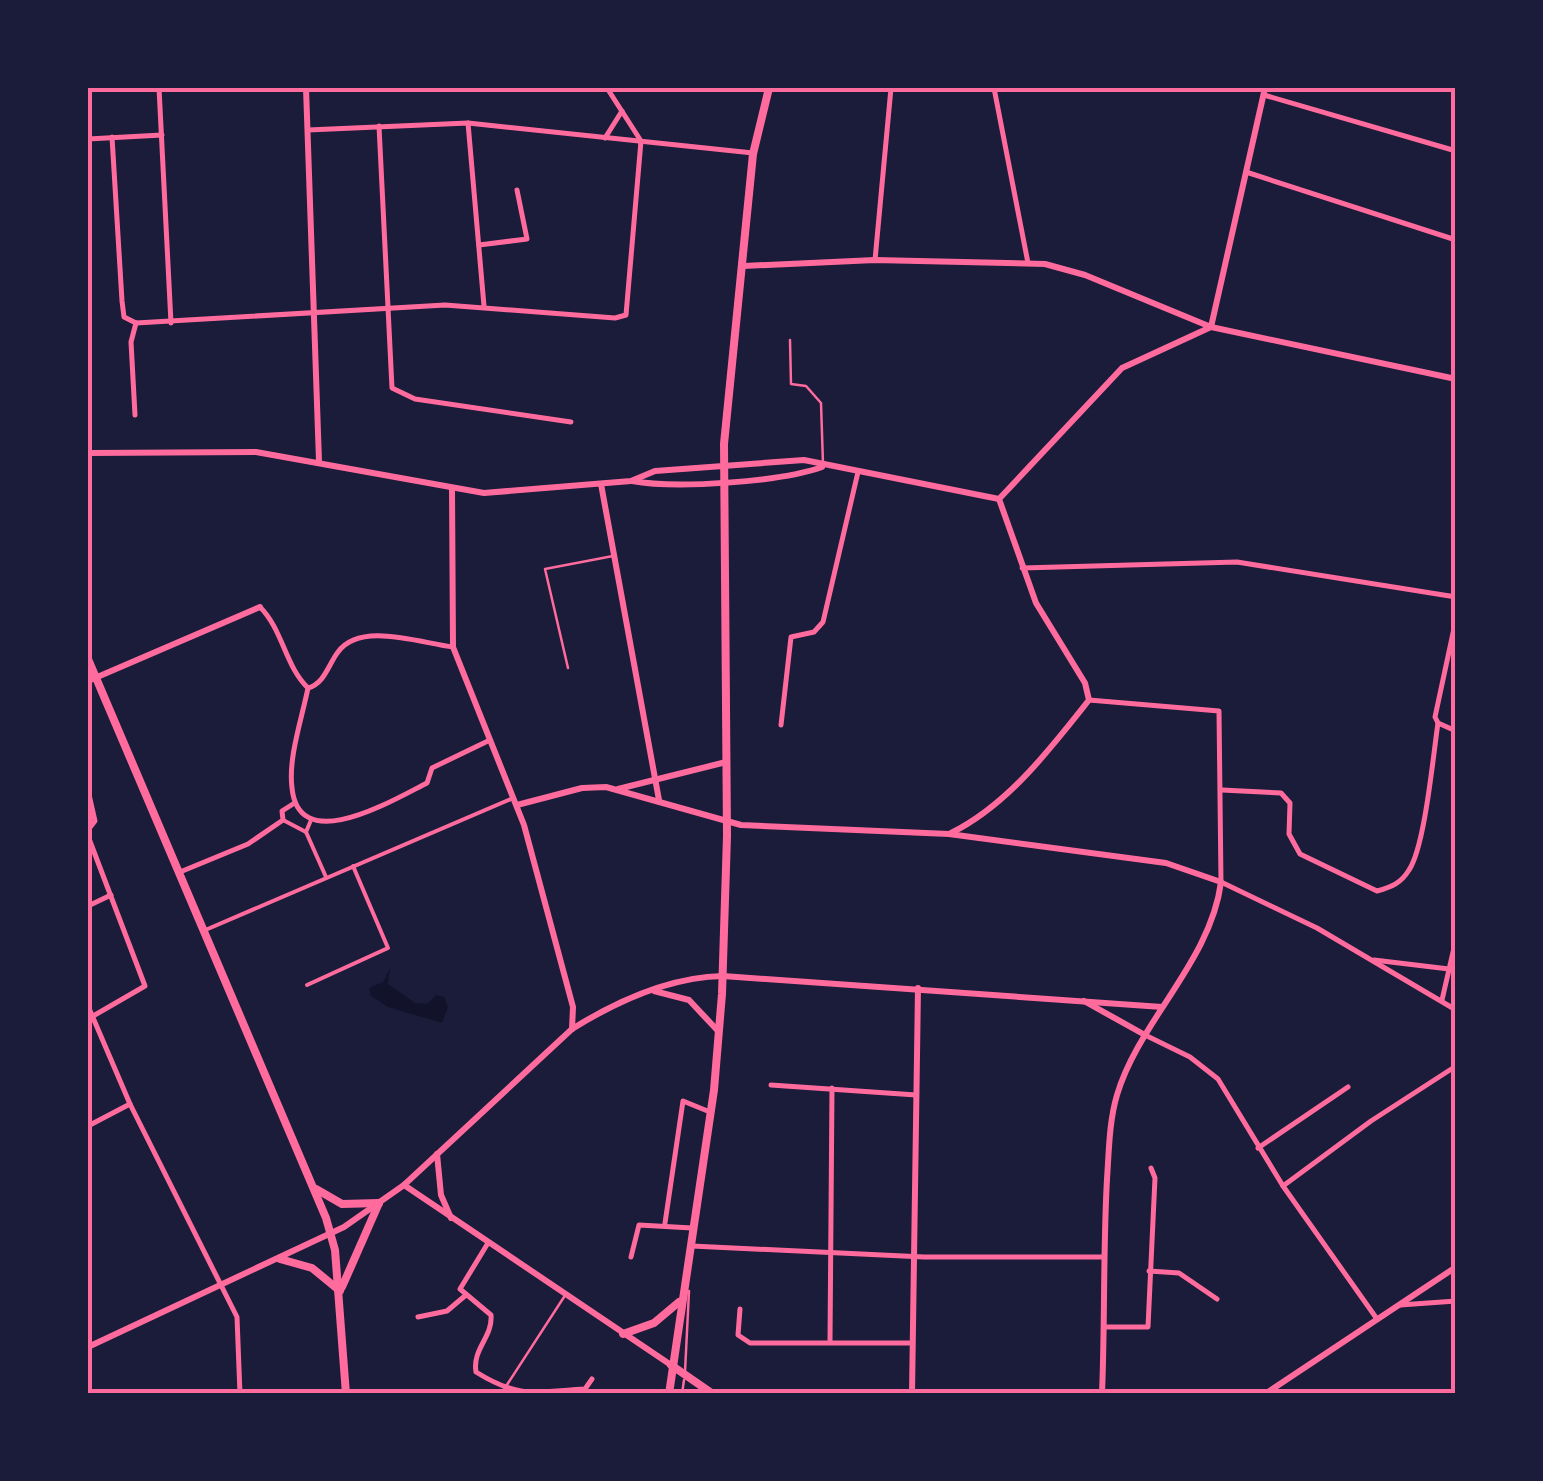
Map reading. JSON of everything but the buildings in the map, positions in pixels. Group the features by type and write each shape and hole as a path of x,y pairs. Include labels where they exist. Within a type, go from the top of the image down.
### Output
{"main road":[{"path":"668,1394 679,1302 687,1283 719,1032 726,822 725,465 754,154 769,88"},
{"path":"88,659 92,679 331,1235 340,1291 346,1394"},
{"path":"313,1186 336,1202 379,1203 340,1291"},
{"path":"280,1259 312,1268 340,1291"},
{"path":"623,1334 654,1323 679,1302"},
{"path":"672,1366 713,1394"}],"street":[{"path":"159,88 171,322"},
{"path":"306,88 318,461"},
{"path":"112,138 124,317 136,323 484,306 615,318 626,315 642,141 607,88"},
{"path":"875,260 891,88"},
{"path":"994,88 1028,263"},
{"path":"1212,327 1265,91 1456,152"},
{"path":"605,138 622,111"},
{"path":"308,130 468,123 754,154"},
{"path":"468,123 484,306"},
{"path":"378,126 390,378 397,394 571,422"},
{"path":"88,139 162,135"},
{"path":"1246,172 1456,240"},
{"path":"479,245 527,239 517,190"},
{"path":"742,266 788,267 796,263 875,260 1028,263 1085,275 1212,327 1456,380"},
{"path":"135,415 131,342 136,323"},
{"path":"999,499 1122,368 1212,327"},
{"path":"88,451 256,452 452,488 506,493 631,481 656,472 804,460 999,499"},
{"path":"631,481 657,486 726,481 806,473 823,466"},
{"path":"781,725 791,638 814,632 823,622 858,469"},
{"path":"601,484 659,800"},
{"path":"452,488 452,646 516,801 570,998 572,1028"},
{"path":"999,499 1036,603 1085,683 1089,700"},
{"path":"1021,568 1236,562 1456,598"},
{"path":"92,679 260,607 275,625 299,679 308,688"},
{"path":"1222,790 1280,793 1290,803 1289,834 1300,854 1377,891 1392,887 1412,866 1456,619"},
{"path":"308,688 320,682 339,650 362,636 452,646"},
{"path":"308,688 291,784 295,804 311,820 342,820 392,801 427,783 432,768 445,759 491,740"},
{"path":"1089,700 1219,711 1222,790 1218,899 1188,963 1144,1035 1116,1098 1103,1257 1102,1394"},
{"path":"950,834 975,821 999,800 1054,745 1089,700"},
{"path":"1438,723 1456,731"},
{"path":"617,789 726,762"},
{"path":"202,931 516,801 582,788 617,789 726,822 800,829 950,834 1166,863 1220,882 1371,960 1456,1010"},
{"path":"88,790 94,825 88,833 145,986 90,1018"},
{"path":"283,820 282,811 295,804"},
{"path":"177,873 248,844 283,820"},
{"path":"283,820 306,832 326,878"},
{"path":"306,832 311,820"},
{"path":"307,984 388,948 353,866"},
{"path":"88,906 111,895"},
{"path":"1442,1000 1456,939"},
{"path":"1371,960 1449,969"},
{"path":"88,1346 331,1235 404,1185 572,1028 652,990 694,978 723,976 1162,1007"},
{"path":"912,1394 918,988"},
{"path":"652,990 689,1000 719,1032"},
{"path":"1083,1000 1190,1057 1218,1079 1258,1148 1377,1319"},
{"path":"88,1006 130,1104 237,1317 240,1394"},
{"path":"1284,1186 1371,1121 1456,1066"},
{"path":"771,1085 916,1095"},
{"path":"1258,1148 1348,1086"},
{"path":"830,1342 832,1088"},
{"path":"665,1223 684,1101 711,1112"},
{"path":"88,1126 130,1104"},
{"path":"438,1154 441,1195 451,1220"},
{"path":"1105,1327 1148,1327 1154,1178 1151,1168"},
{"path":"404,1185 672,1366"},
{"path":"631,1257 638,1225 665,1223 694,1228"},
{"path":"488,1243 460,1289 491,1316 492,1325 476,1356 476,1372 502,1392 585,1388 592,1379"},
{"path":"692,1246 912,1256 1103,1257"},
{"path":"1265,1394 1456,1267"},
{"path":"1148,1270 1179,1273 1218,1299"},
{"path":"418,1317 447,1310 466,1295"},
{"path":"1398,1305 1456,1300"},
{"path":"740,1309 738,1335 744,1341 910,1343"}],"lane":[{"path":"790,340 790,384 806,386 821,403 823,466"},
{"path":"568,668 545,569 614,556"},
{"path":"682,1394 687,1283"},
{"path":"502,1392 564,1296"}],"shaded area":[{"path":"390,968 388,984 415,1003 427,1004 436,995 444,997 448,1007 442,1023 388,1007 371,996 369,988 383,982"}]}
